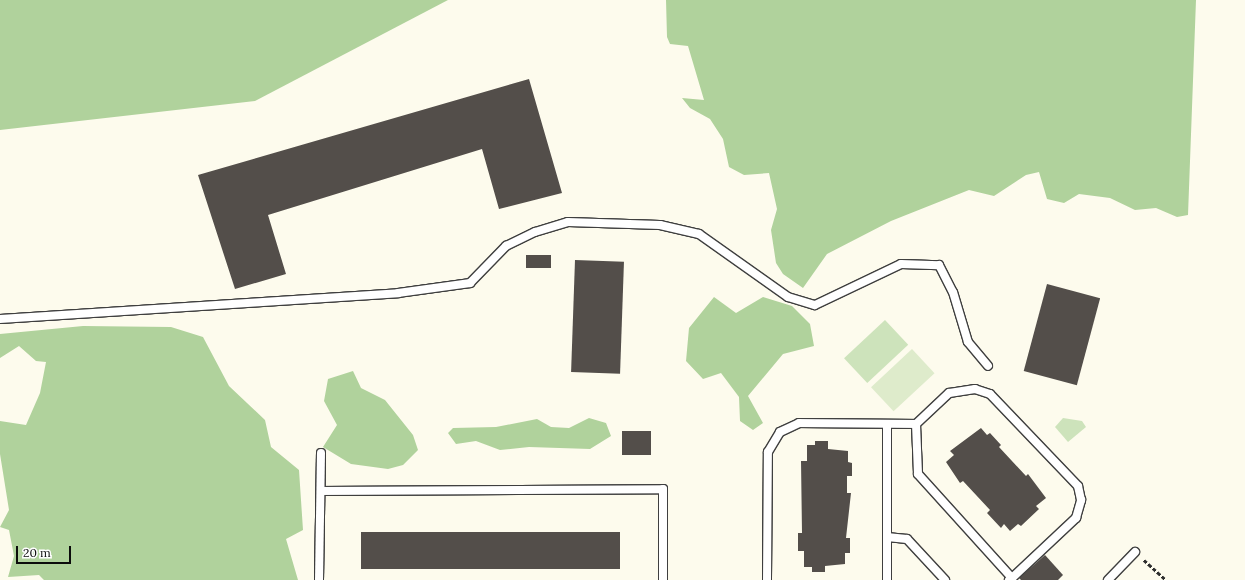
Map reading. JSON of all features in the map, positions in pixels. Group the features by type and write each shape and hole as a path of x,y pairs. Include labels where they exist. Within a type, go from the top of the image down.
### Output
{"lane":[{"path":"0,319 398,293 470,283 506,246 548,228 568,222 660,225 699,234 788,297 815,305 901,264 939,265 953,292 968,342 988,366"},
{"path":"767,580 768,452 780,432 799,423 916,424 949,393 975,389 990,394 1078,486 1081,500 1076,518 1011,579 918,474 916,424"},
{"path":"887,424 887,580"},
{"path":"319,580 323,491 321,453"},
{"path":"323,491 663,489 663,580"},
{"path":"887,537 907,539 945,580"},
{"path":"1108,580 1136,552"}],"path":[{"path":"1136,552 1166,580"}],"green space":[{"path":"0,0 448,0 255,101 0,130"},
{"path":"666,0 1196,0 1188,215 1177,217 1156,208 1135,210 1110,198 1079,194 1064,203 1047,199 1039,172 1026,175 994,196 969,190 891,221 827,254 803,288 783,274 776,263 771,230 777,209 769,173 744,175 729,167 723,139 710,119 690,108 682,98 704,100 688,46 670,44 667,37"},
{"path":"714,297 736,313 763,297 792,306 810,324 814,346 783,354 748,396 763,423 753,430 740,421 739,397 721,373 703,379 686,361 689,328"},
{"path":"885,320 908,345 867,383 844,358"},
{"path":"83,326 171,327 203,337 229,386 265,420 271,447 299,470 303,530 286,539 298,580 44,580 39,575 8,577 14,556 9,530 0,527 9,510 0,454 0,421 26,425 40,393 46,362 36,361 19,346 0,358 0,334"},
{"path":"912,349 935,373 894,411 871,387"},
{"path":"353,371 361,388 385,400 413,435 418,450 403,465 388,469 351,464 323,447 337,425 324,401 328,379"},
{"path":"589,418 606,423 611,436 590,449 529,447 500,450 476,441 456,444 448,433 453,428 496,427 537,419 551,427 569,428"},
{"path":"1063,418 1082,421 1086,427 1068,442 1055,427"}],"building":[{"path":"529,79 562,193 499,209 482,149 268,215 286,274 235,289 198,175"},
{"path":"526,255 551,255 551,268 526,268"},
{"path":"575,260 624,262 620,374 571,372"},
{"path":"1047,284 1100,298 1077,385 1024,371"},
{"path":"981,428 987,435 990,433 1001,445 999,447 1026,476 1028,474 1046,498 1036,506 1039,509 1021,526 1018,524 1010,531 1004,524 1001,528 987,513 990,510 963,481 960,483 946,462 954,455 950,451"},
{"path":"622,431 651,431 651,455 622,455"},
{"path":"815,441 828,441 828,449 848,451 848,462 852,463 852,476 847,476 847,493 851,493 846,538 850,538 850,553 845,553 845,564 825,566 825,572 812,572 812,567 804,567 804,551 798,551 798,533 802,533 801,461 807,461 807,445 815,445"},
{"path":"361,532 620,532 620,569 361,569"},
{"path":"1045,555 1063,575 1058,580 1021,580 1019,578"}]}
